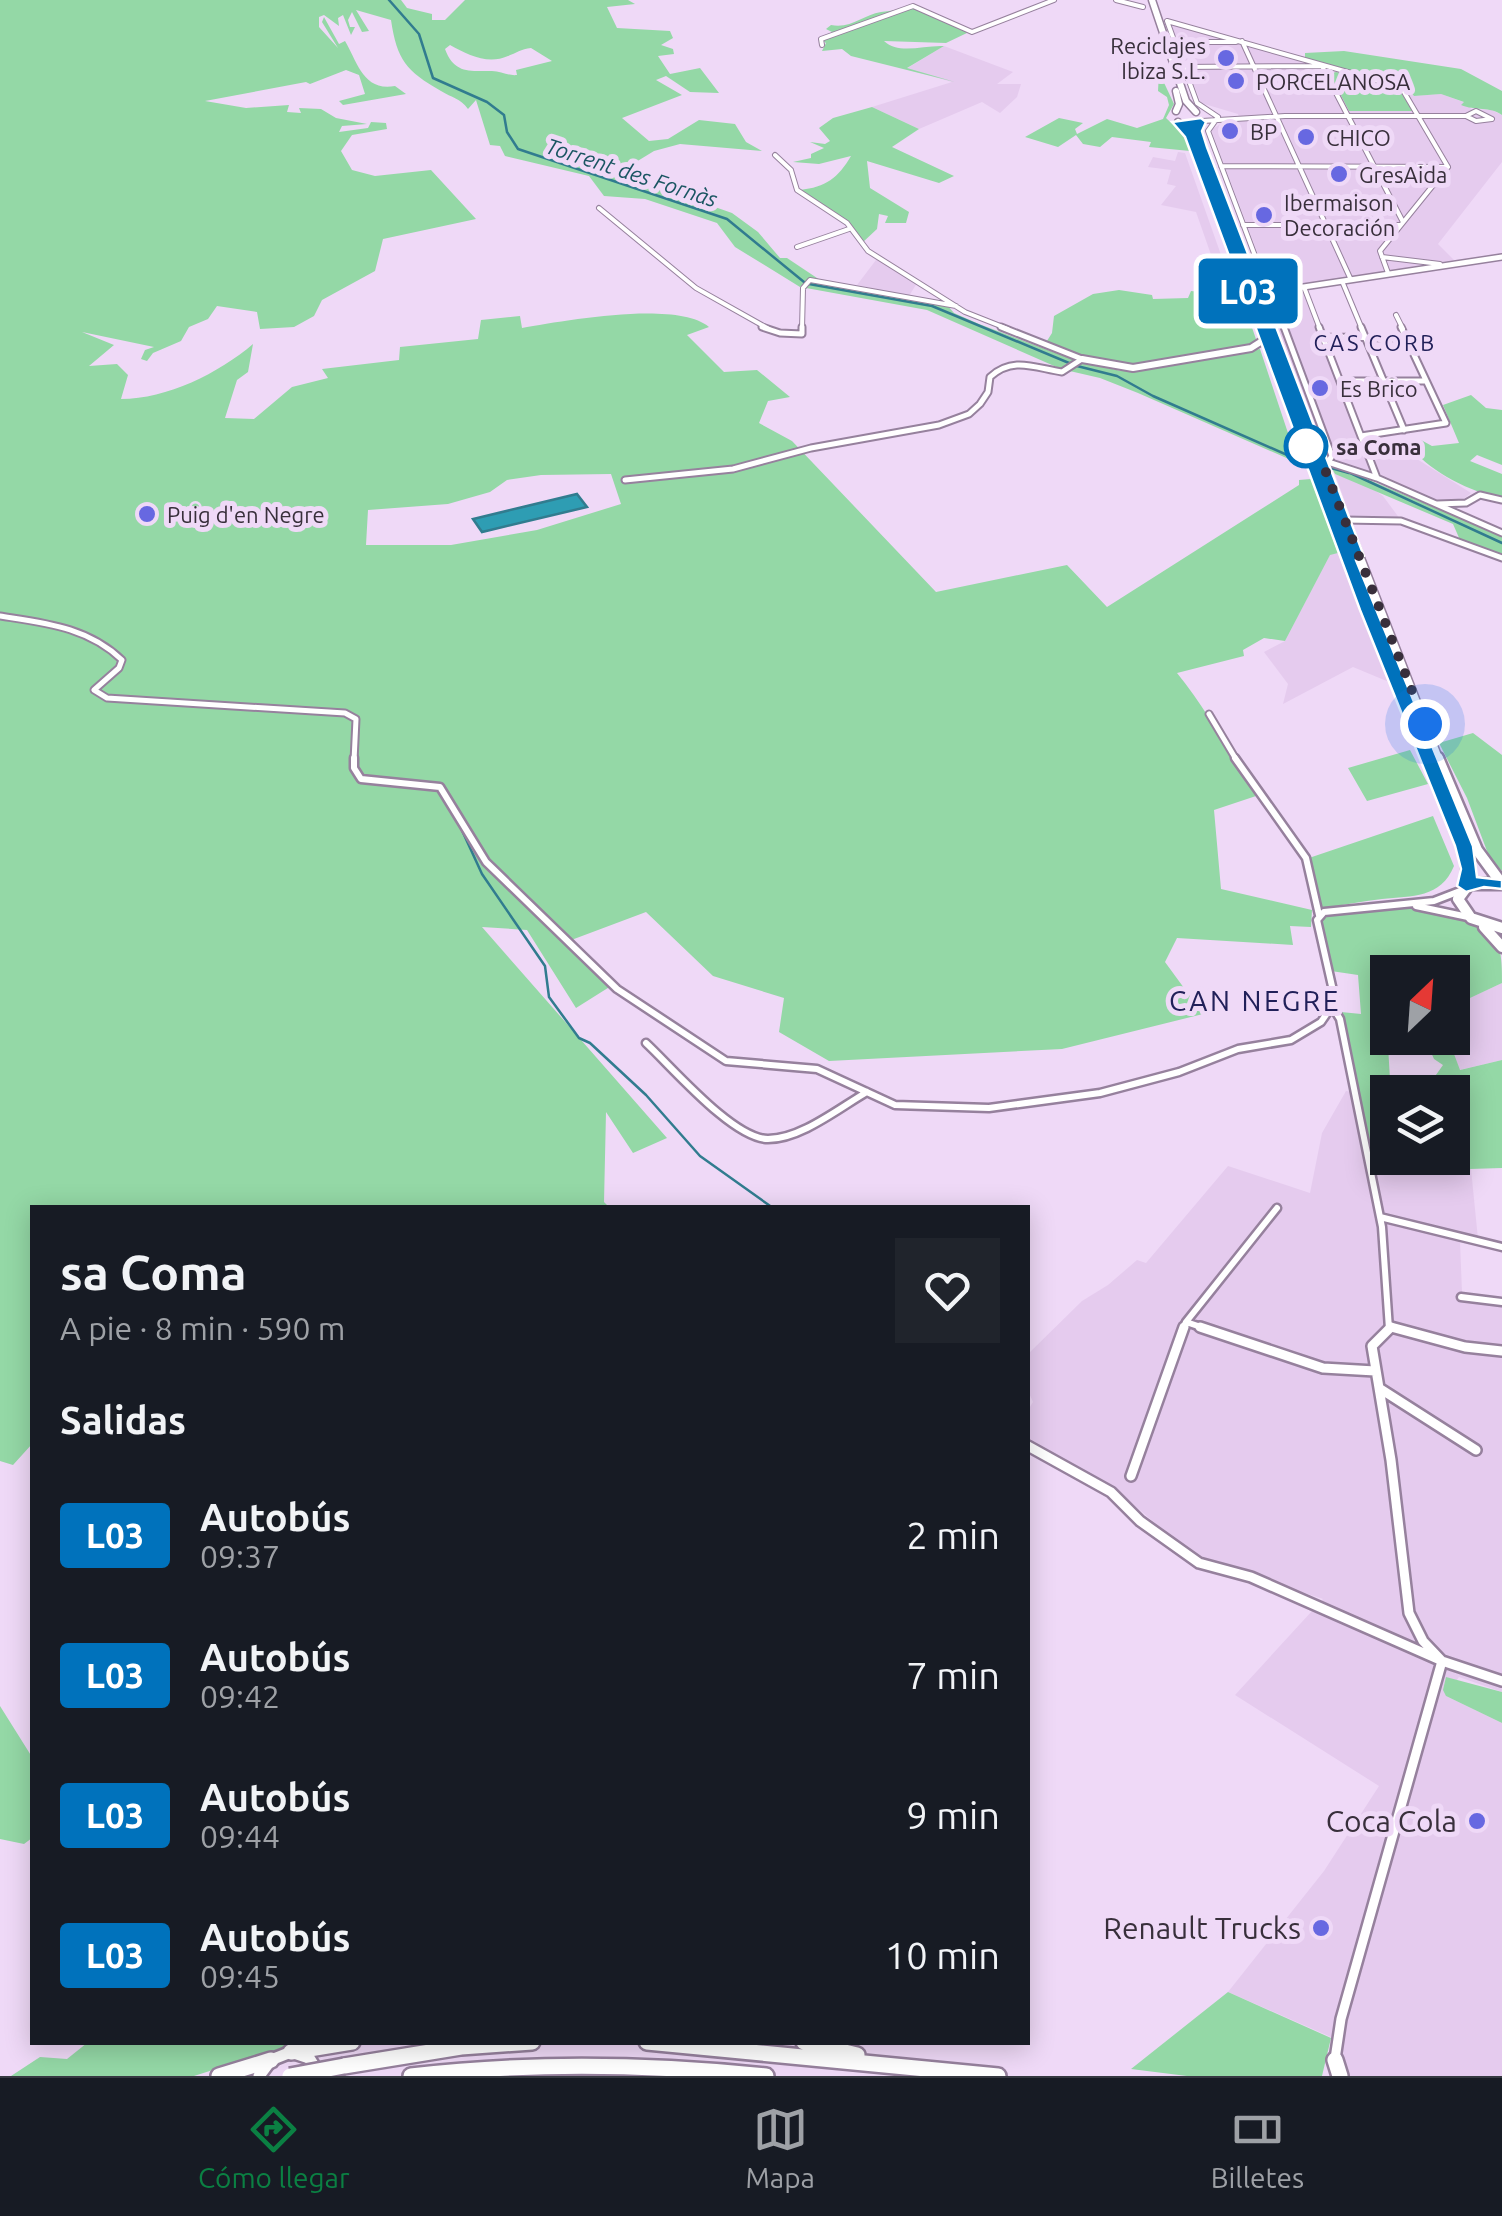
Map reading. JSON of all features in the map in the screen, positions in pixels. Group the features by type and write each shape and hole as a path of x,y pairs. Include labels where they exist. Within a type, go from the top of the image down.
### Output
{"highway":[{"path":"291,2052 334,2045"},
{"path":"290,2076 489,2045"},
{"path":"679,2045 998,2076"},
{"path":"817,2045 905,2066"},
{"path":"219,2076 271,2060"},
{"path":"411,2076 622,2065 766,2076"}],"main road":[{"path":"1147,2 1179,104 1170,116 1190,136 1272,358 1321,463 1367,610 1464,846 1470,869 1458,903 1502,947"},
{"path":"1147,2 1187,103 1204,116 1197,134 1343,520 1478,850 1502,884"},
{"path":"1176,111 1200,112"},
{"path":"1178,122 1202,121"},
{"path":"1254,285 1272,292 1261,304"},
{"path":"1463,888 1484,881 1502,884"},
{"path":"1475,921 1502,928"}],"street":[{"path":"822,45 821,39 914,6 972,32 1054,0"},
{"path":"1116,0 1147,2"},
{"path":"1200,112 1165,23 1170,20 1401,87 1448,166"},
{"path":"1172,42 1242,42"},
{"path":"1242,42 1351,280"},
{"path":"1182,66 1322,66"},
{"path":"1322,66 1402,223"},
{"path":"1200,112 1249,117"},
{"path":"1200,112 1217,117 1466,117"},
{"path":"1202,121 1232,116"},
{"path":"1217,117 1208,131 1332,456 1321,463"},
{"path":"775,155 790,170 797,190 838,216 868,251 956,306 1080,360 1133,368 1252,348 1262,341 1258,320"},
{"path":"1210,171 1297,166 1448,166"},
{"path":"1388,273 1380,251 1448,166"},
{"path":"599,208 726,310 771,332 802,334 803,288 810,280 956,306"},
{"path":"1397,209 1412,210"},
{"path":"1243,225 1402,223"},
{"path":"797,247 850,229"},
{"path":"1382,257 1440,264"},
{"path":"1272,292 1502,257"},
{"path":"1342,281 1404,430"},
{"path":"1305,289 1377,478"},
{"path":"1361,436 1446,423 1396,314"},
{"path":"1326,337 1406,338"},
{"path":"1252,348 1272,358"},
{"path":"625,480 734,469 811,448 939,425 976,409 986,397 990,377 1002,367 1023,362 1064,371 1080,360"},
{"path":"1290,380 1302,374"},
{"path":"1342,380 1426,381"},
{"path":"1321,463 1377,478 1502,533"},
{"path":"1436,504 1466,503 1480,495 1502,500"},
{"path":"1343,520 1401,521 1502,558"},
{"path":"0,616 82,631 106,644 122,660 94,690 107,698 321,710 351,716 357,726 354,768 361,779 440,787 486,862 617,989 726,1061 817,1070 895,1105 990,1108 1100,1094 1179,1072 1238,1048 1291,1040 1321,1022 1334,995 1306,858 1226,745 1209,714"},
{"path":"1319,915 1434,901 1463,888"},
{"path":"1400,904 1475,921"},
{"path":"1332,1006 1340,1019 1380,1216 1391,1327"},
{"path":"646,1042 732,1123 747,1134 768,1139 868,1092"},
{"path":"1131,1476 1186,1322 1277,1208"},
{"path":"1380,1216 1502,1247"},
{"path":"1461,1298 1502,1302"},
{"path":"1186,1322 1323,1368 1375,1371"},
{"path":"1391,1327 1372,1346 1391,1460 1409,1613 1424,1641 1442,1661"},
{"path":"1391,1327 1465,1347 1502,1352"},
{"path":"1378,1387 1476,1450"},
{"path":"1030,1447 1111,1492 1182,1554 1364,1623 1442,1661 1502,1681"},
{"path":"1335,2071 1365,1930 1442,1661"},
{"path":"259,2076 271,2060 291,2052 309,2058 319,2076"}],"shaded area":[{"path":"1170,24 1406,86 1414,96 1441,94 1466,103 1471,109 1492,110 1502,115 1502,162 1438,244 1454,260 1303,285 1360,444 1369,445 1371,450 1409,454 1471,493 1460,502 1435,500 1329,459 1268,303 1275,299 1211,130 1222,123 1240,120 1238,114 1201,103"},
{"path":"944,46 1013,72 997,84 1021,84 1017,97 1000,113 982,102 919,129 872,107 952,82 906,69"},
{"path":"1178,152 1185,153 1226,269 1215,266 1196,212 1161,205 1176,186 1167,184 1171,170 1148,167 1153,157 1175,161"},
{"path":"881,259 917,283 909,296 857,285"},
{"path":"1335,474 1383,496 1400,519 1351,519"},
{"path":"1338,553 1389,682 1353,667 1283,704 1288,684 1264,652 1285,641 1330,554"},
{"path":"1502,983 1502,1060 1459,1070 1454,1055 1470,1055 1470,998"},
{"path":"1346,1091 1361,1093 1370,1144 1370,1175 1470,1175 1471,1169 1478,1239 1460,1242 1462,1292 1502,1298 1502,1692 1459,1677 1446,1696 1502,1723 1502,2076 1346,2076 1331,2037 1228,1992 1324,1871 1379,1786 1235,1695 1323,1599 1193,1556 1119,1492 1030,1441 1030,1352 1082,1301 1137,1260 1146,1263 1228,1166 1310,1193 1322,1133"}],"green space":[{"path":"0,0 401,0 407,8 432,14 432,20 445,20 465,0 628,0 635,4 607,7 617,28 670,31 673,38 661,45 673,49 674,54 658,56 670,74 700,68 719,93 690,92 666,76 656,80 682,95 622,118 649,141 668,139 699,120 735,124 746,142 762,151 680,144 654,151 618,173 732,213 758,232 780,258 787,258 820,280 808,279 800,287 735,247 717,223 645,199 604,196 589,176 505,156 500,146 490,145 476,100 468,109 419,77 405,63 391,20 356,10 369,31 362,32 352,12 348,20 350,27 355,27 351,35 343,15 338,18 339,26 324,15 319,17 319,27 338,48 322,22 324,17 339,44 345,41 368,80 384,87 395,86 406,94 343,105 339,101 365,94 359,75 346,70 310,84 205,101 246,108 289,105 287,112 301,113 299,108 321,109 336,118 367,124 342,126 339,132 368,128 371,122 386,123 387,129 352,135 341,151 352,170 375,176 431,170 476,219 383,239 375,271 322,300 314,316 294,327 260,329 257,312 217,306 208,319 189,327 181,341 153,353 147,361 141,359 145,350 154,347 82,332 114,345 89,366 117,364 128,375 121,399 156,394 192,382 253,344 248,372 237,380 225,418 254,419 292,387 328,378 322,369 399,360 400,347 478,339 481,320 520,316 522,328 619,315 693,319 709,327 687,335 724,372 757,370 790,397 768,401 759,423 792,441 936,592 1067,565 1107,607 1299,485 1299,480 1311,479 1338,553 1330,555 1285,641 1264,638 1243,650 1244,656 1177,673 1259,795 1214,810 1221,889 1312,910 1311,927 1290,926 1293,945 1177,938 1165,962 1203,1014 1062,1049 829,1061 779,1032 784,998 713,976 646,912 566,942 611,986 576,1008 527,930 482,927 667,1138 633,1153 606,1112 607,1205 30,1205 30,1446 13,1465 0,1461","holes":["450,45 471,55 501,59 531,48 552,61 516,70 517,75 470,71 453,63 445,49","611,474 621,504 537,530 451,545 366,545 368,510 448,504 490,492 507,480 541,475"]},
{"path":"915,7 969,32 946,43 884,41 897,48 944,46 907,68 955,82 851,56 842,49 822,51 826,43 822,40 832,32 826,29 831,25"},
{"path":"1344,51 1461,69 1502,91 1502,115 1461,105 1464,102 1441,94 1414,96 1406,86 1305,60 1305,53"},
{"path":"1159,72 1174,104 1166,118 1183,134 1190,151 1149,147 1151,142 1112,137 1100,147 1083,144 1076,135 1058,147 1025,137 1059,118 1083,123 1075,129 1077,134 1107,119 1137,128 1163,119 1169,105 1167,97 1158,91"},
{"path":"1336,72 1397,87 1413,111 1349,111 1330,74"},
{"path":"872,107 919,129 892,147 954,176 939,183 867,161 870,188 909,212 906,223 885,223 888,216 879,214 877,229 862,243 849,224 800,190 830,180 851,156 819,164 793,162 811,158 811,154 824,148 810,142 830,141 819,128 833,118"},
{"path":"811,281 947,305 954,313 979,324 1077,361 1121,371 1260,349 1298,463 1138,393 1100,378 1061,369 927,310 806,288"},
{"path":"1119,290 1152,295 1153,299 1188,298 1191,291 1219,294 1216,306 1246,310 1258,345 1121,369 1045,344 1052,333 1054,316 1093,294"},
{"path":"1471,395 1486,408 1502,410 1502,465 1477,455 1470,461 1502,474 1502,498 1453,480 1412,449 1421,440 1432,446 1459,443 1443,405"},
{"path":"1329,463 1502,536 1502,556 1460,540 1453,524 1335,474"},
{"path":"1473,733 1502,755 1502,871 1490,859 1467,798 1439,743"},
{"path":"1410,750 1428,784 1367,801 1348,768"},
{"path":"1433,816 1454,866 1441,884 1415,896 1320,908 1309,858"},
{"path":"1381,907 1448,914 1479,927 1500,952 1502,983 1470,998 1470,955 1370,955 1370,1055 1389,1055 1390,1075 1370,1075 1370,1144 1341,1012 1361,1014 1358,975 1331,971 1319,920 1328,914"},
{"path":"1432,1055 1454,1055 1460,1070 1502,1060 1502,1168 1470,1169 1470,1075 1436,1075 1443,1065"},
{"path":"1446,1677 1502,1692 1502,1723 1446,1696"},
{"path":"0,1706 30,1754 30,1840 24,1844 0,1839"},
{"path":"1228,1992 1331,2038 1322,2076 1187,2076 1131,2069"},
{"path":"84,2045 292,2045 194,2076 11,2076 40,2057 67,2059"}],"water":[{"path":"577,494 587,507 482,532 473,519"}],"waterway":[{"name":"Torrent des Fornàs","path":"389,0 419,34 433,78 487,102 504,115 507,132 518,149 727,219 804,282"},
{"name":"Torrent des Fornàs","path":"809,284 932,306 1069,363"},
{"name":"Torrent des Fornàs","path":"1077,366 1117,376 1153,396 1303,462"},
{"name":"Torrent des Fornàs","path":"1331,468 1349,473"},
{"name":"Torrent des Fornàs","path":"1348,472 1502,543"},
{"path":"460,826 482,874 545,966 549,997 579,1038 590,1043 646,1095 700,1156 769,1205"}],"bus line":[{"name":"L03","path":"1357,556 1201,147 1196,131 1201,122 1178,122 1190,136 1367,610 1464,846 1470,869 1466,886 1484,881 1502,885"}],"place":[{"name":"Reciclajes Ibiza S.L.","path":"1226,58"},
{"name":"PORCELANOSA","path":"1236,81"},
{"name":"BP","path":"1230,131"},
{"name":"CHICO","path":"1306,137"},
{"name":"GresAida","path":"1339,174"},
{"name":"Ibermaison Decoración","path":"1264,215"},
{"name":"Es Brico","path":"1320,388"},
{"name":"sa Coma","path":"1306,446"},
{"name":"Puig d'en Negre","path":"147,514"},
{"name":"Coca Cola","path":"1477,1821"},
{"name":"Renault Trucks","path":"1321,1928"}],"district":[{"name":"CAS CORB","path":"1375,342"},
{"name":"CAN NEGRE","path":"1255,1000"}],"route":[{"path":"1306,446 1311,434 1425,724"}]}
